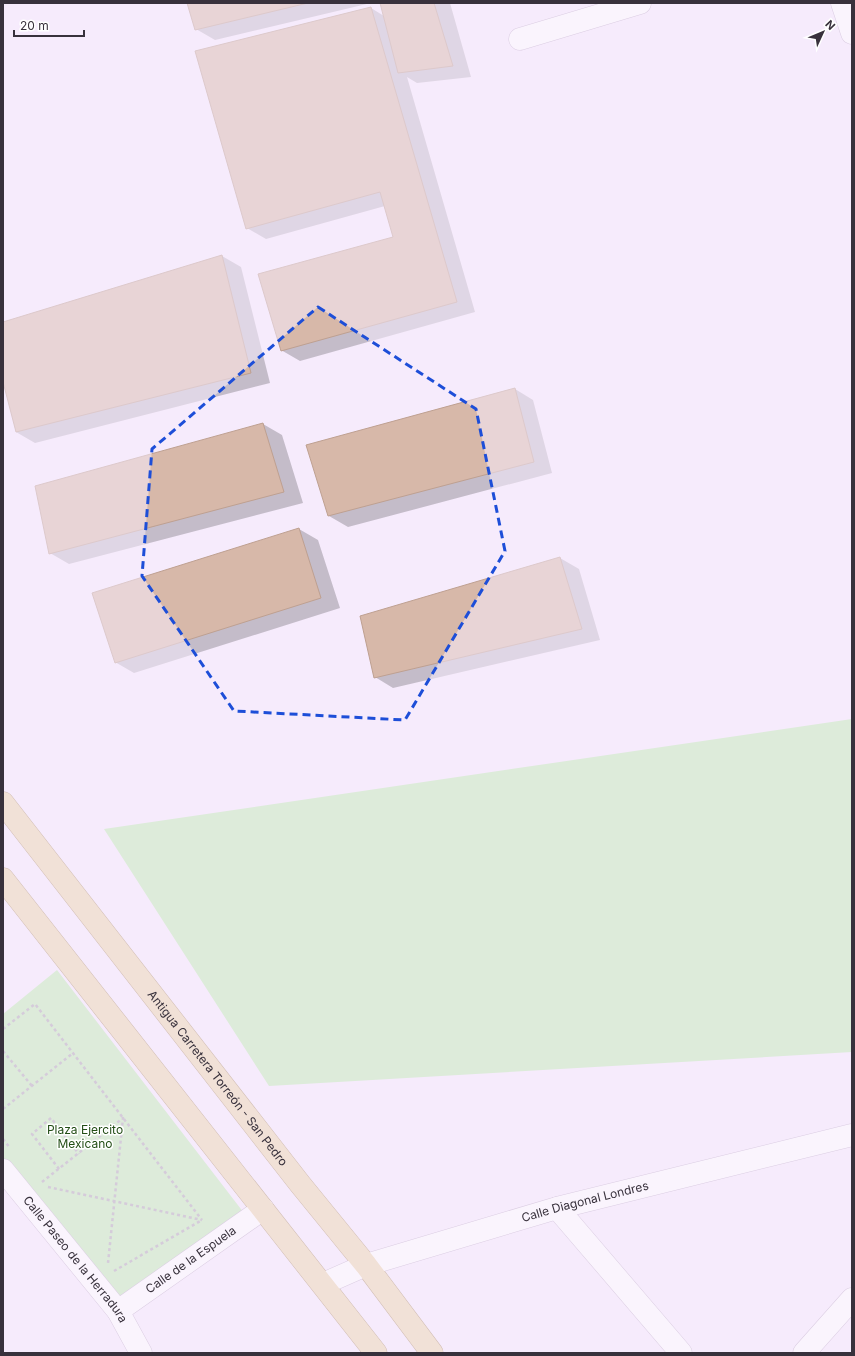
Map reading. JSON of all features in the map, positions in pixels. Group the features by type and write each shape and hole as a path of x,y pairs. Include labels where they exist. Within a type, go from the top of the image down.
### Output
{"main road":[{"name":"Antigua Carretera Torreón - San Pedro","path":"3,803 300,1184 366,1266 432,1353"},
{"path":"3,879 376,1353"}],"street":[{"path":"520,39 640,3"},
{"path":"842,3 852,33"},
{"name":"Calle Diagonal Londres","path":"323,1284 366,1266 557,1208 852,1136"},
{"name":"Calle Paseo de la Herradura","path":"7,1160 118,1311 141,1353"},
{"name":"Calle de la Espuela","path":"118,1311 262,1208"},
{"path":"557,1208 681,1353"},
{"path":"804,1353 852,1300"}],"path":[{"path":"3,1029 35,1004 202,1220"},
{"path":"3,1051 32,1086"},
{"path":"3,1109 73,1053"},
{"path":"59,1169 32,1134 51,1118 79,1154"},
{"path":"38,1185 123,1118"},
{"path":"108,1268 123,1118"},
{"path":"3,1139 7,1160"},
{"path":"46,1187 202,1220"},
{"path":"114,1272 202,1220"}],"highlighted area":[{"path":"318,307 476,409 505,551 405,720 234,711 142,576 152,449"}],"green space":[{"path":"852,719 852,1052 269,1086 104,829"},
{"name":"Plaza Ejercito Mexicano","path":"57,970 244,1213 122,1299 3,1163 3,1014"}],"building":[{"path":"187,3 308,3 195,30"},
{"path":"380,3 434,3 453,66 398,73"},
{"path":"371,7 457,302 281,351 258,274 393,237 380,192 246,229 195,51"},
{"path":"222,255 251,373 16,432 3,382 3,322"},
{"path":"515,388 534,462 328,516 306,445"},
{"path":"263,423 284,492 49,554 35,486"},
{"path":"299,528 321,598 115,663 92,593"},
{"path":"560,557 582,629 374,678 360,616"}]}
